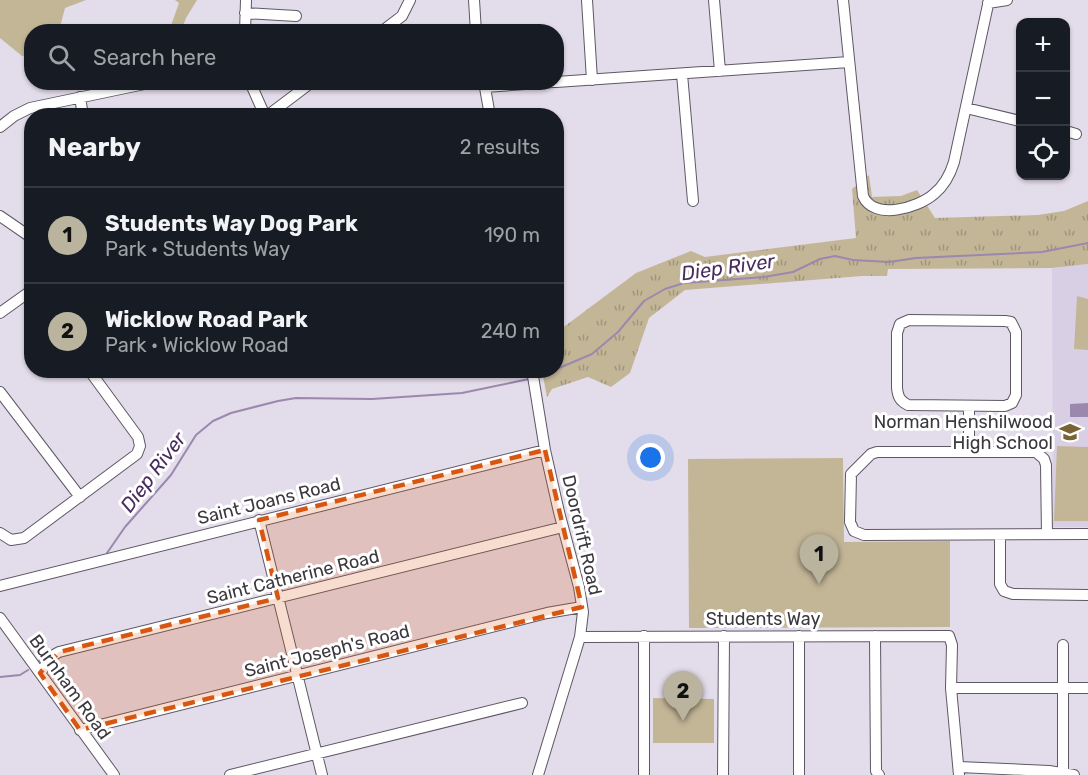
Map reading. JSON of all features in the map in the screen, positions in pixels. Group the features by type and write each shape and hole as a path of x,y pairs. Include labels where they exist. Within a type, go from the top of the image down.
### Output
{"street":[{"path":"245,24 246,0"},
{"path":"392,24 402,16 410,0"},
{"path":"474,0 476,24"},
{"path":"587,0 592,80"},
{"path":"714,0 720,71"},
{"path":"843,0 862,192 869,205 882,210 909,207 922,202 934,195 945,183 952,170 988,2 1007,0"},
{"path":"245,13 296,16"},
{"path":"564,82 849,62"},
{"path":"682,74 693,201"},
{"path":"30,108 107,90"},
{"path":"254,90 262,108"},
{"path":"277,108 301,90"},
{"path":"486,90 489,108"},
{"path":"80,97 82,108"},
{"path":"966,108 1016,120"},
{"path":"0,127 24,111"},
{"path":"0,216 24,232"},
{"path":"0,313 24,296"},
{"path":"909,320 1011,322 1015,327 1016,343 1015,400 1005,406 969,405 908,405 900,399 897,388 897,333 900,324 909,320"},
{"path":"0,533 11,540 21,540 135,457 140,446 138,437 95,378"},
{"name":"Doordrift Road","path":"533,378 545,450 582,607 580,637 538,775"},
{"path":"0,392 80,497"},
{"path":"969,405 969,452"},
{"name":"Saint Joans Road","path":"0,586 545,450"},
{"path":"1047,534 1046,465 1044,459 1036,452 877,452 863,461 850,479 850,522 854,531 864,536 1088,534"},
{"path":"259,520 322,775"},
{"name":"Saint Catherine Road","path":"35,667 59,652 563,527"},
{"path":"1000,535 1000,584 1005,592 1088,595"},
{"name":"Saint Joseph's Road","path":"81,730 547,613 582,607"},
{"name":"Burnham Road","path":"0,618 114,775"},
{"name":"Students Way","path":"580,637 946,635 951,640 951,688"},
{"path":"644,636 644,775"},
{"path":"723,775 724,636"},
{"path":"799,636 799,775"},
{"path":"875,636 876,771 879,775"},
{"path":"1063,645 1063,689 1066,774 959,771 951,688 1063,689 1088,688"},
{"path":"230,775 522,703"}],"highlighted area":[{"path":"545,450 582,607 80,730 40,673 59,652 278,598 259,520"}],"shaded area":[{"name":"Norman Henshilwood High School","path":"1088,264 1088,527 1053,527 1052,268"},
{"path":"1088,403 1088,417 1070,417 1070,404"}],"green space":[{"path":"0,0 86,0 65,8 61,24 24,24 24,56 0,38"},
{"path":"175,0 197,0 184,24 172,24 179,3"},
{"path":"869,175 872,197 901,196 917,190 935,218 1038,215 1064,211 1088,201 1088,264 1052,268 888,269 887,276 685,290 649,318 630,373 611,387 588,377 552,389 547,397 543,378 564,378 564,327 636,273 691,251 705,257 856,238 852,189"},
{"path":"1077,296 1088,299 1088,350 1074,349"},
{"path":"1057,446 1088,447 1088,521 1054,521"},
{"path":"843,458 844,542 950,541 950,627 689,628 688,459"},
{"path":"653,698 714,699 714,743 653,743"}],"waterway":[{"name":"Diep River","path":"564,366 592,354 618,332 644,301 665,289 684,283 764,277 793,272 820,259 835,256 853,260 889,262 916,258 1042,252 1088,243"},
{"name":"Diep River","path":"107,553 125,527 171,475 196,435 213,421 231,413 296,398 372,399 462,393 529,379"},
{"name":"Diep River","path":"38,662 43,657"},
{"name":"Diep River","path":"0,677 20,675 28,670"}],"place":[{"name":"Norman Henshilwood High School","path":"1070,432"},
{"name":"Students Way Dog Park","path":"819,584"},
{"name":"Wicklow Road Park","path":"683,721"}]}
